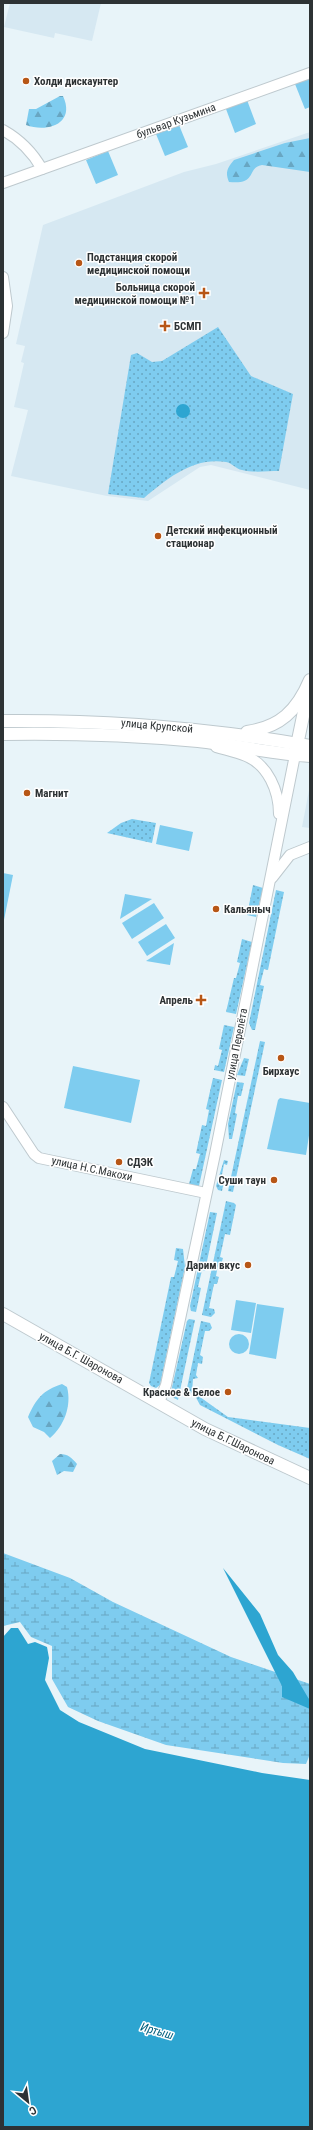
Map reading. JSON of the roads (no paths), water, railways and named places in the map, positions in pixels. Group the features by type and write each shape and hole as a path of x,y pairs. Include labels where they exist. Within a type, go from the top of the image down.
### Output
{"main road":[{"path":"238,734 264,729 279,722 298,702 310,682"},
{"name":"улица Перелёта","path":"296,750 310,682"},
{"name":"улица Крупской","path":"3,721 145,724 238,734 296,750 310,756"},
{"name":"улица Крупской","path":"3,734 98,734 296,750 310,746"},
{"name":"улица Б.Г. Шаронова","path":"3,1314 159,1402"},
{"name":"улица Б.Г.Шаронова","path":"159,1402 205,1429 310,1478"}],"street":[{"name":"бульвар Кузьмина","path":"3,183 310,73"},
{"path":"3,130 16,137 37,160 42,169"},
{"path":"3,277 7,306 3,333"},
{"path":"201,742 245,756 256,761 266,771 277,796 279,830"},
{"name":"улица Перелёта","path":"159,1402 166,1385 215,1154 296,750"},
{"path":"269,883 278,868 290,855 310,847"},
{"name":"улица Н.С.Макохи","path":"3,1107 34,1154 39,1158 206,1193"}],"water":[{"path":"183,404 188,406 190,411 188,416 183,418 178,416 176,411 178,406"},
{"path":"223,1568 260,1614 278,1655 293,1672 310,1701 310,1709 282,1697 282,1686"},
{"name":"Иртыш","path":"11,1628 18,1628 28,1644 35,1642 47,1647 49,1658 45,1680 60,1710 79,1722 145,1749 262,1773 310,1780 310,2127 3,2127 3,1637"}],"place":[{"name":"Холди дискаунтер","path":"26,81"},
{"name":"Подстанция скорой медицинской помощи","path":"79,263"},
{"name":"Больница скорой медицинской помощи №1","path":"204,293"},
{"name":"БСМП","path":"165,326"},
{"name":"Детский инфекционный стационар","path":"158,536"},
{"name":"Магнит","path":"27,793"},
{"name":"Кальяныч","path":"216,909"},
{"name":"Апрель","path":"201,1000"},
{"name":"Бирхаус","path":"281,1058"},
{"name":"СДЭК","path":"119,1162"},
{"name":"Суши таун","path":"274,1180"},
{"name":"Дарим вкус","path":"248,1265"},
{"name":"Красное & Белое","path":"228,1392"}]}
